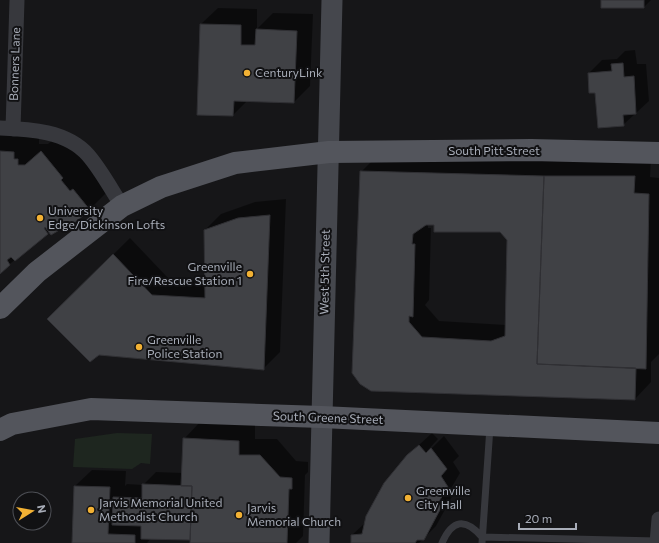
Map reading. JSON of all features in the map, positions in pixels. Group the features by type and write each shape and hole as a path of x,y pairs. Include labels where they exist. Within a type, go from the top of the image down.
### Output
{"main road":[{"name":"West 5th Street","path":"319,543 332,0"},
{"name":"South Pitt Street","path":"0,308 37,272 122,206 161,187 235,163 329,152 531,150 659,153"},
{"name":"South Greene Street","path":"4,425 91,409 322,417 659,433"}],"street":[{"name":"Bonners Lane","path":"6,128 17,0"},
{"path":"6,128 48,133 66,138 79,146 97,166 122,206"},
{"path":"657,542 659,519"}],"lane":[{"path":"482,540 490,425"},
{"path":"442,543 448,531 454,525 466,524 474,528 482,540"},
{"path":"482,540 657,542"}],"shaded area":[{"path":"117,433 152,434 150,464 141,463 132,469 73,467 75,439"}],"building":[{"path":"601,0 644,0 644,8 601,8"},
{"name":"CenturyLink","path":"200,24 241,25 241,45 255,45 256,29 297,31 294,103 234,101 233,116 197,115"},
{"path":"623,63 624,77 634,76 636,114 623,115 624,126 598,128 595,93 589,93 588,73 612,71 611,64"},
{"name":"University Edge/Dickinson Lofts","path":"0,151 14,152 14,159 18,159 18,165 25,165 41,151 63,178 61,180 70,191 73,189 90,210 68,228 66,226 51,235 45,227 44,228 48,234 15,261 11,257 7,260 10,265 0,274"},
{"path":"360,171 544,176 537,364 636,368 635,400 371,391 360,384 352,373","holes":["426,225 434,225 434,232 500,232 507,240 505,336 491,341 422,337 409,322 409,316 413,317 415,244 412,244 413,234"]},
{"path":"544,176 635,176 634,193 649,194 646,369 537,364"},
{"path":"270,215 264,370 99,355 90,362 47,319 113,254 152,295 205,298 204,230 238,218"},
{"name":"Jarvis Memorial Church","path":"183,438 239,441 239,455 260,455 280,477 292,478 292,489 289,489 287,543 190,543 192,486 181,486"},
{"name":"Greenville City Hall","path":"419,445 426,453 431,448 447,469 441,476 448,487 438,503 442,506 424,540 417,540 415,543 351,543 351,535 362,534 366,516 384,483 407,455"},
{"path":"142,484 192,486 190,540 141,539 141,526 112,525 113,497 142,498"},
{"name":"Jarvis Memorial United Methodist Church","path":"74,486 110,487 108,534 135,535 135,543 72,543"}],"place":[{"name":"CenturyLink","path":"247,73"},
{"name":"University Edge/Dickinson Lofts","path":"40,218"},
{"name":"Greenville Fire/Rescue Station 1","path":"250,274"},
{"name":"Greenville Police Station","path":"139,347"},
{"name":"Greenville City Hall","path":"408,498"},
{"name":"Jarvis Memorial United Methodist Church","path":"91,510"},
{"name":"Jarvis Memorial Church","path":"239,515"}]}
